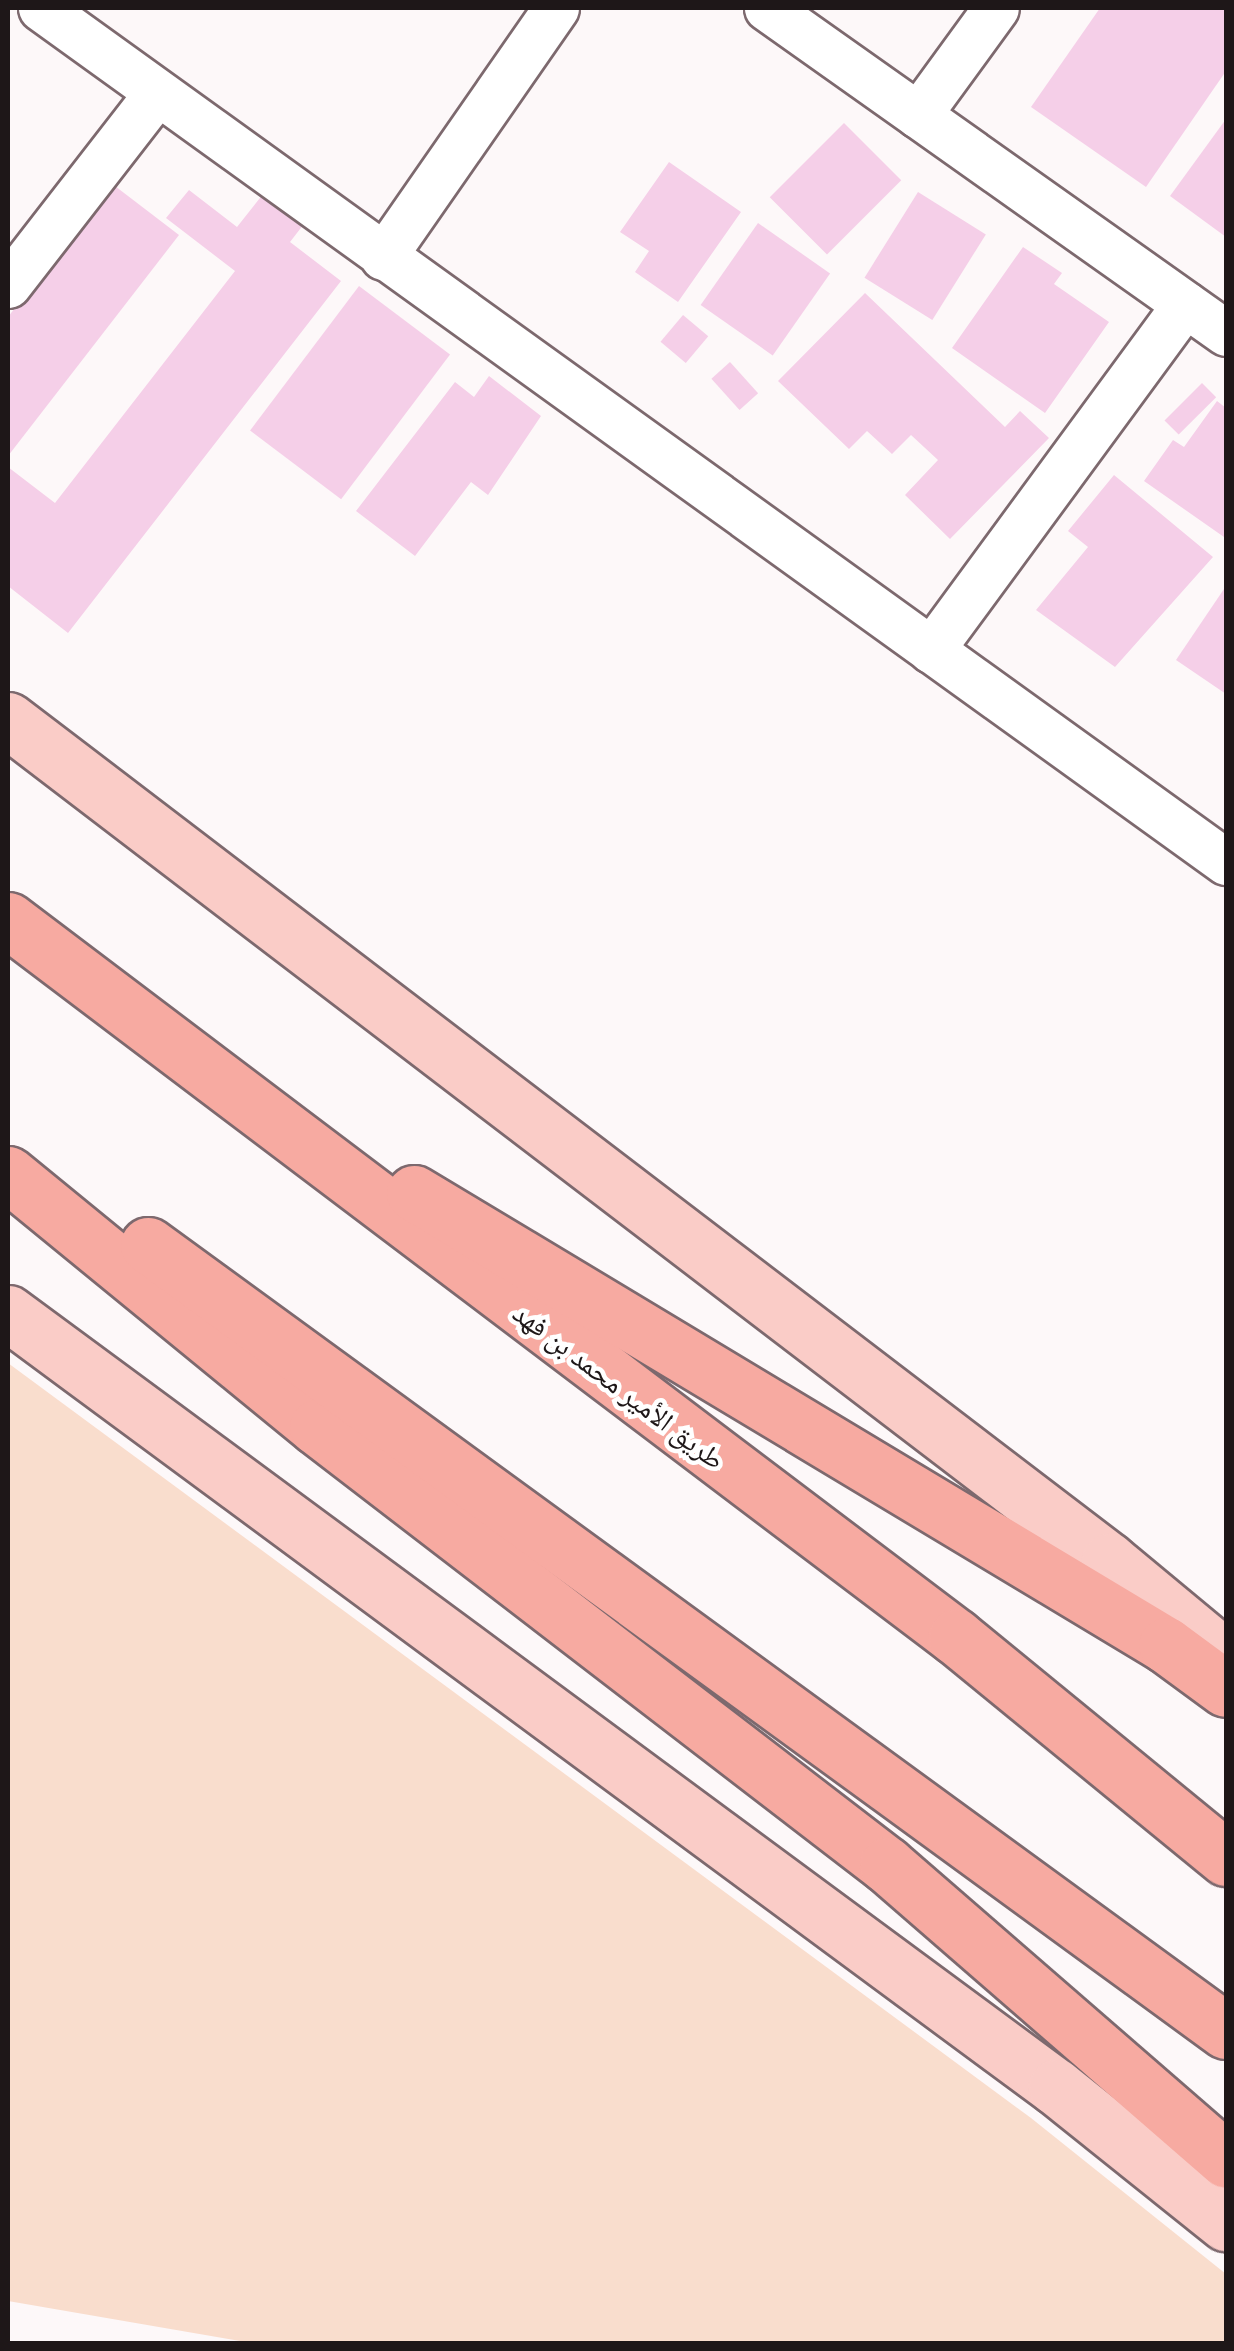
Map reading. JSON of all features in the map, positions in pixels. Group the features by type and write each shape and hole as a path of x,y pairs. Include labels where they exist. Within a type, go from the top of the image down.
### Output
{"highway":[{"name":"طريق الأمير محمد بن فهد","path":"8,920 956,1637 1226,1858"},
{"path":"186,1056 1166,1645 1226,1689"},
{"path":"8,1144 1226,2031"},
{"path":"8,1174 317,1427 887,1865 1226,2160"}],"main road":[{"path":"8,720 1109,1561 1226,1658"},
{"path":"8,1312 1056,2086 1226,2223"}],"street":[{"path":"40,8 1226,862"},
{"path":"382,257 556,8"},
{"path":"766,8 1226,333"},
{"path":"918,115 996,8"},
{"path":"8,285 158,92"},
{"path":"930,650 1185,304"}],"shaded area":[{"path":"8,1363 1031,2118 1226,2274 1226,2343 257,2344 8,2301"}],"building":[{"path":"1100,8 1226,8 1226,71 1146,187 1031,107"},
{"path":"1226,119 1226,237 1170,196"},
{"path":"844,123 901,180 827,255 770,197"},
{"path":"669,162 741,212 678,302 635,272 649,251 620,232"},
{"path":"111,183 179,235 8,456 8,317"},
{"path":"267,189 307,220 290,242 341,281 68,633 8,586 8,467 55,503 235,271 166,218 189,190 237,227"},
{"path":"918,192 986,234 932,320 864,278"},
{"path":"758,223 830,273 773,355 701,305"},
{"path":"1023,247 1062,273 1054,284 1109,322 1045,413 952,348"},
{"path":"359,286 450,355 341,499 250,431"},
{"path":"865,293 1005,427 1020,411 1049,438 950,539 905,495 938,460 911,435 892,454 867,431 849,449 778,381"},
{"path":"683,315 708,336 686,363 661,342"},
{"path":"730,362 758,393 740,410 711,379"},
{"path":"489,376 541,416 488,495 471,482 415,556 356,511 455,382 474,397"},
{"path":"1202,383 1216,397 1179,435 1165,420"},
{"path":"1217,401 1226,408 1224,537 1144,481 1173,440 1184,447"},
{"path":"1114,475 1213,557 1115,667 1036,610 1088,547 1068,531"},
{"path":"1226,586 1226,694 1176,660"}]}
